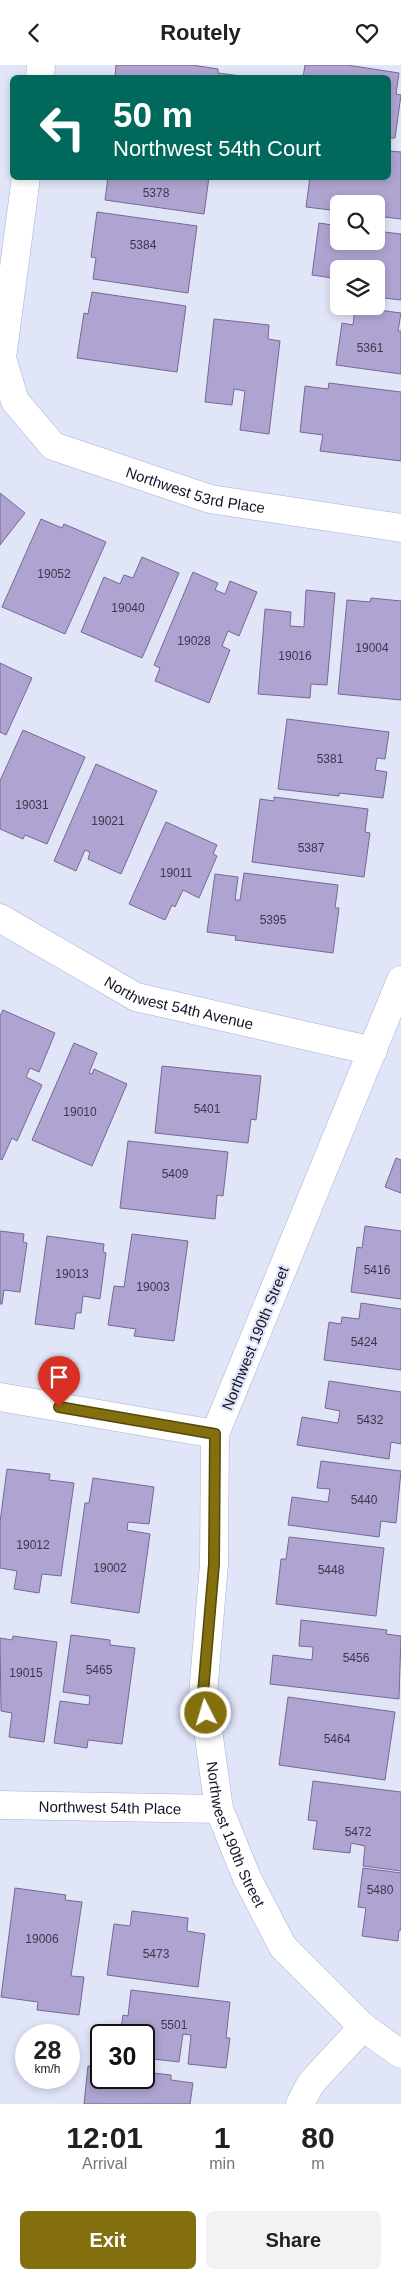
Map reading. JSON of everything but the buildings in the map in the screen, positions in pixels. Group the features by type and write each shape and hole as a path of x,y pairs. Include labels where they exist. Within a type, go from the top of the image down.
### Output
{"street":[{"name":"Northwest 53rd Place","path":"26,180 2,358 15,401 53,446 201,496 401,528"},
{"name":"Northwest 54th Avenue","path":"0,918 136,997 373,1051"},
{"name":"Northwest 190th Street","path":"401,980 215,1434 214,1564 203,1693 219,1809 246,1878 283,1947 363,2027 401,2054"},
{"path":"0,1397 215,1434"},
{"name":"Northwest 54th Place","path":"0,1805 219,1809"},
{"path":"300,2104 311,2083 363,2027"}],"route":[{"path":"59,1407 215,1434 214,1564 203,1693 206,1713"}]}
